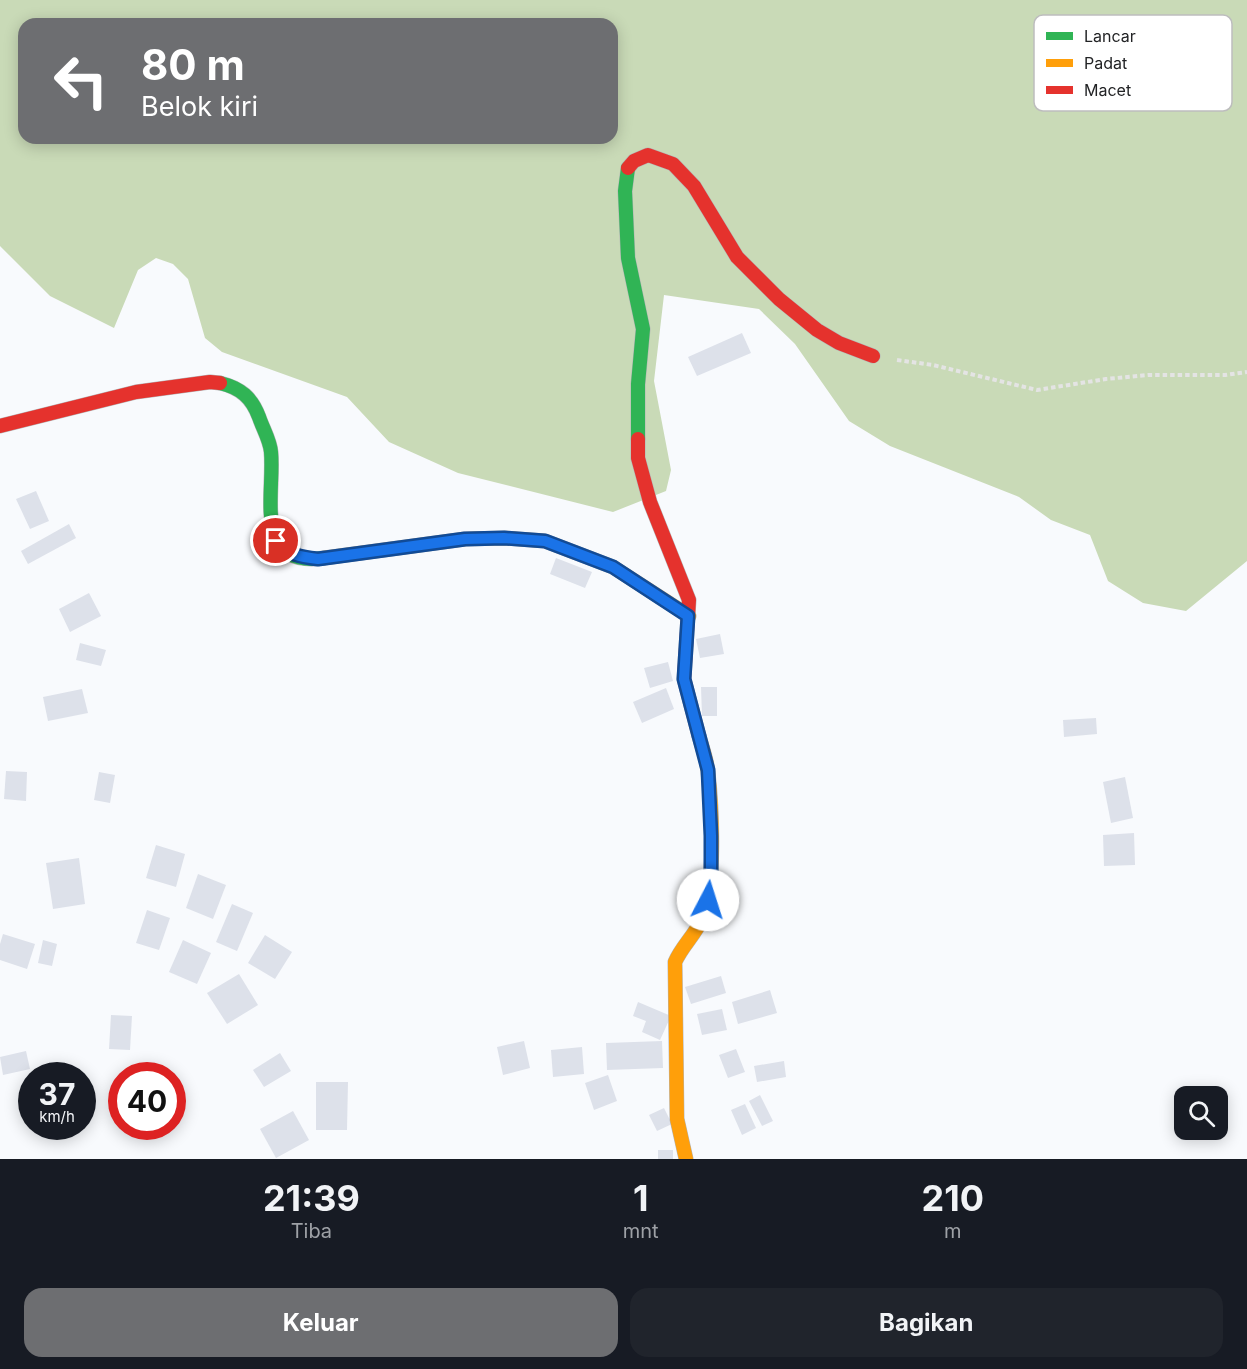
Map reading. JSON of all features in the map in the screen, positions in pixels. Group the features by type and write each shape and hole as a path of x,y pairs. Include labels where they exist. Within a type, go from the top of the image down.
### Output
{"street":[{"path":"686,1159 677,1119 675,962 680,951 694,935 703,918 708,900 711,874 708,770 684,679 688,600 650,502 638,458 638,384 643,329 628,258 625,191 628,168 634,161 648,155 673,164 694,186 737,257 779,299 817,330 839,343 873,356"},
{"path":"0,426 136,392 222,382 244,392 254,403 272,453 271,522 276,541 295,556 318,559 465,539 504,538 545,541 613,567 688,616"}],"path":[{"path":"873,356 933,365 1037,390 1148,375 1204,376 1247,372"}],"green space":[{"path":"0,0 1247,0 1247,561 1186,611 1143,603 1108,581 1090,535 1051,520 1019,497 890,446 849,421 795,344 759,309 664,295 654,381 671,470 666,491 613,512 458,473 389,442 347,397 222,352 205,338 188,279 173,264 156,258 138,270 114,328 50,296 0,246"}],"building":[{"path":"742,333 751,353 697,376 688,357"},
{"path":"36,491 49,521 30,529 16,499"},
{"path":"69,524 76,538 28,564 21,551"},
{"path":"556,558 592,572 585,588 550,574"},
{"path":"89,593 101,616 70,632 59,609"},
{"path":"720,634 724,654 700,658 696,639"},
{"path":"80,643 106,650 101,666 76,660"},
{"path":"668,662 673,681 650,688 644,668"},
{"path":"701,687 717,687 717,716 702,716"},
{"path":"666,688 674,709 642,723 633,702"},
{"path":"82,689 88,713 48,721 43,697"},
{"path":"1096,718 1097,734 1064,737 1063,720"},
{"path":"6,771 27,772 26,801 4,799"},
{"path":"99,772 115,775 110,803 94,800"},
{"path":"1125,777 1133,818 1111,823 1103,782"},
{"path":"1134,833 1135,865 1104,866 1103,835"},
{"path":"156,845 185,854 176,887 146,878"},
{"path":"79,858 85,904 53,909 46,863"},
{"path":"198,874 226,885 213,919 186,908"},
{"path":"232,904 253,913 237,951 216,942"},
{"path":"147,910 170,918 159,950 136,943"},
{"path":"3,934 35,944 27,969 0,960 0,944"},
{"path":"265,935 292,952 275,979 248,963"},
{"path":"43,940 57,944 52,966 38,963"},
{"path":"183,940 211,953 197,984 169,972"},
{"path":"239,974 258,1005 227,1024 207,993"},
{"path":"721,976 726,993 691,1004 685,987"},
{"path":"770,990 777,1013 738,1024 732,1002"},
{"path":"638,1002 671,1016 660,1040 642,1032 646,1021 633,1016"},
{"path":"722,1009 727,1030 702,1035 697,1014"},
{"path":"111,1015 132,1016 130,1050 109,1049"},
{"path":"524,1041 530,1068 503,1075 497,1047"},
{"path":"662,1041 663,1068 607,1070 606,1043"},
{"path":"582,1047 584,1074 553,1077 551,1050"},
{"path":"736,1049 745,1072 728,1078 719,1055"},
{"path":"26,1051 28,1062 18,1062 18,1072 3,1075 0,1057"},
{"path":"280,1053 291,1071 264,1087 253,1070"},
{"path":"784,1061 786,1077 757,1082 754,1066"},
{"path":"608,1075 617,1101 594,1110 585,1083"},
{"path":"316,1082 348,1082 347,1130 316,1130"},
{"path":"760,1095 773,1121 762,1126 749,1101"},
{"path":"745,1104 756,1128 742,1135 731,1110"},
{"path":"664,1108 672,1124 657,1131 649,1115"},
{"path":"293,1111 309,1140 276,1158 260,1129"},
{"path":"658,1150 673,1150 673,1159 658,1159"}],"traffic: fast":[{"path":"628,168 625,191 628,258 643,329 638,384 638,439"},
{"path":"220,383 240,391 249,399 268,439 271,452 272,524 277,540 286,552 301,558 324,558"}],"traffic: slow":[{"path":"324,558 465,539 505,538 545,541 613,567 689,616"},
{"path":"686,1159 677,1119 675,962 702,919 709,887 712,847 711,805 706,758 699,736"}],"traffic: jam":[{"path":"628,168 634,161 648,155 673,164 694,186 737,257 779,299 817,330 839,343 873,356"},
{"path":"0,426 136,392 210,382 220,383"},
{"path":"638,439 638,458 650,502 689,600 684,679 699,736"}],"route":[{"path":"276,541 295,556 318,559 465,539 504,538 545,541 613,567 688,616 684,679 708,770 711,874 708,900"}]}
